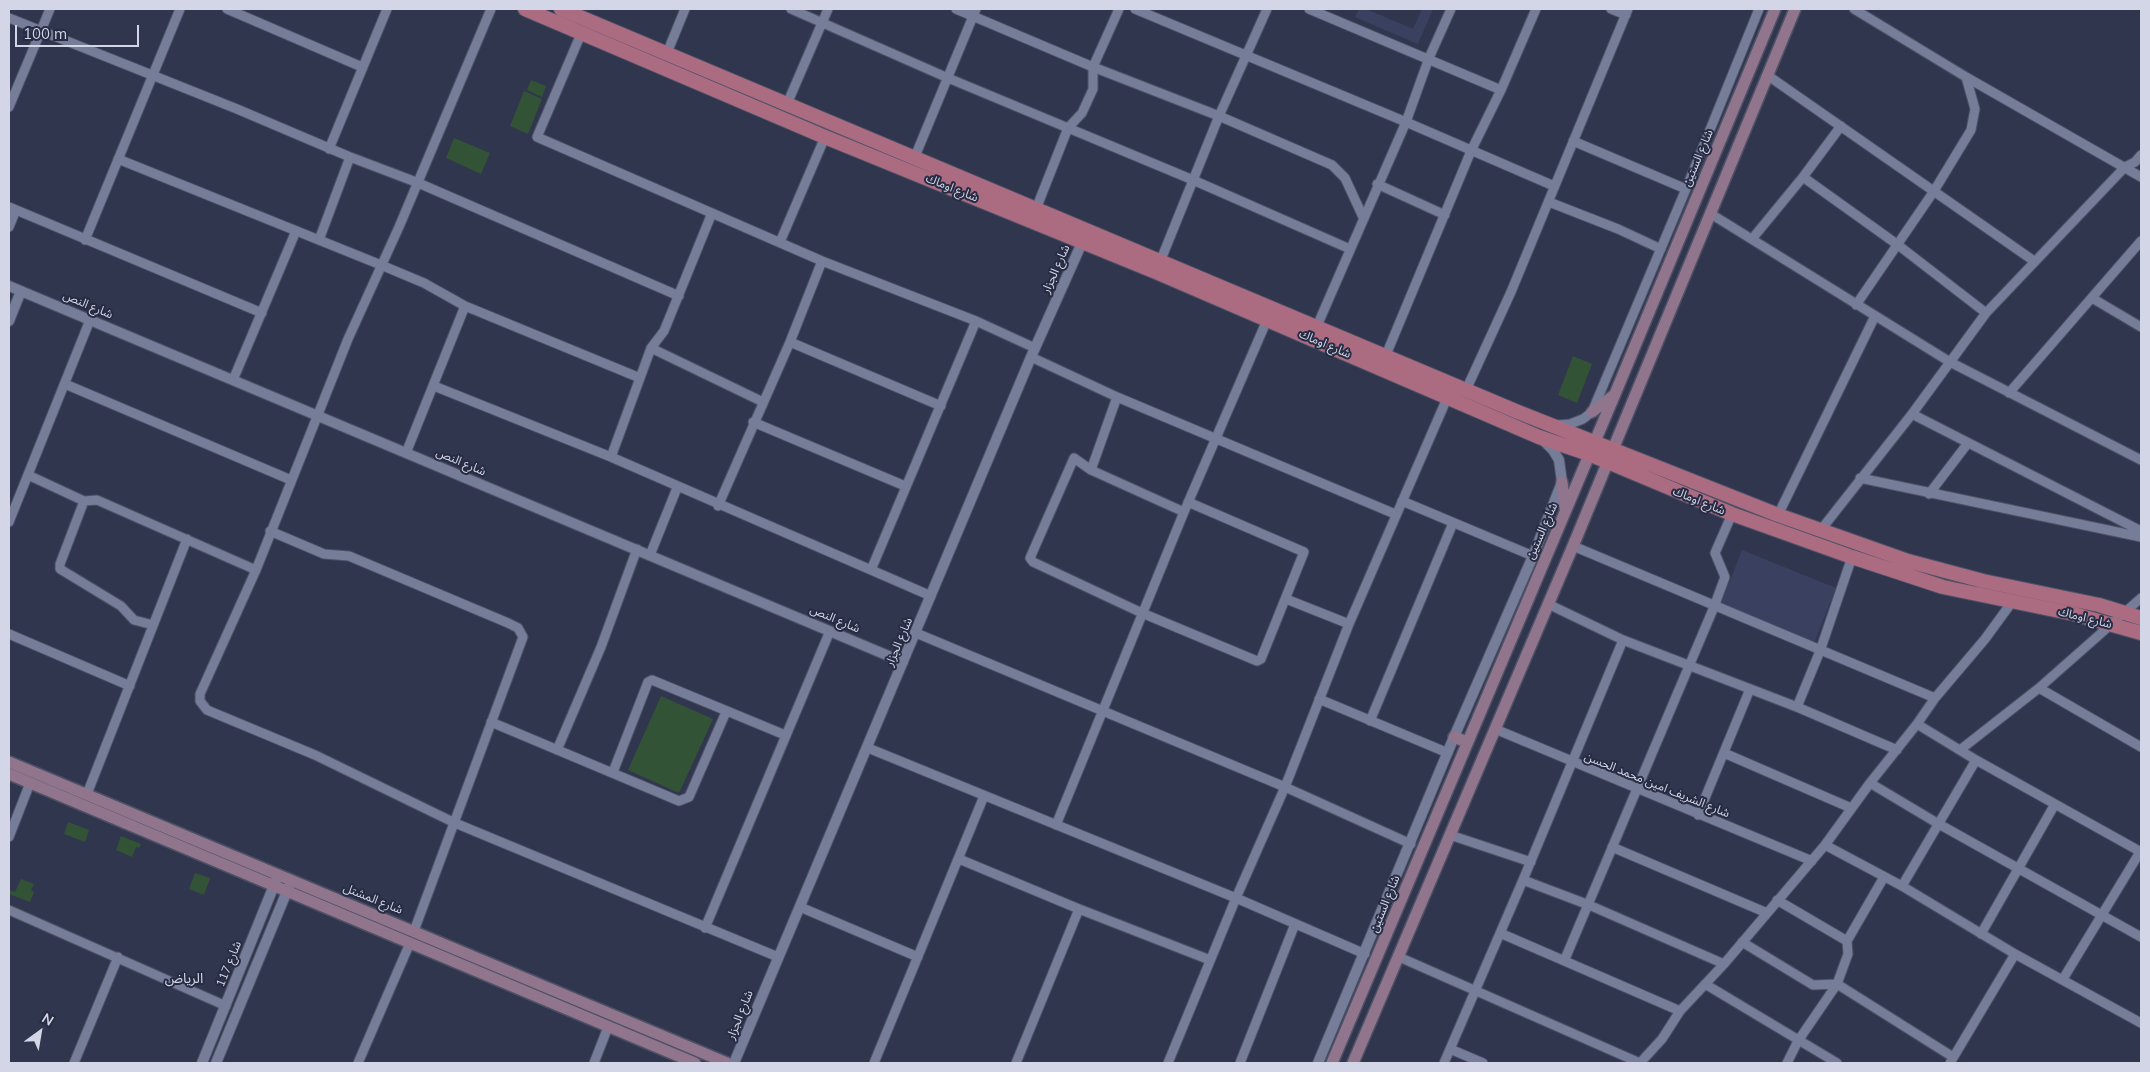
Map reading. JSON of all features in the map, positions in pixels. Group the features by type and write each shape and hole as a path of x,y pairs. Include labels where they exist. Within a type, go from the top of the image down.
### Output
{"main road":[{"name":"شارع اوماك","path":"525,9 825,137 1084,236 1160,262 1317,326 1552,426 1592,448 1607,463 1732,514 1852,557 1944,587 2066,612 2141,633"},
{"name":"شارع اوماك","path":"561,9 1036,209 1084,236 1267,320 1448,396 1539,437 1592,448 1613,449 1820,531 1908,561 1947,572 2081,600 2141,618"},
{"name":"شارع الستين","path":"1332,1063 1615,394 1775,9"},
{"path":"1353,1063 1573,546 1795,9"},
{"path":"1641,330 1659,335"},
{"path":"1592,412 1615,394"},
{"path":"1635,475 1641,460"},
{"path":"1562,482 1565,512"},
{"path":"1454,737 1467,742"},
{"name":"شارع المشتل","path":"9,762 278,875 289,886 410,943 695,1063"},
{"name":"شارع المشتل","path":"9,774 274,886 289,886 414,931 727,1063"},
{"path":"1419,857 1437,864"},
{"path":"1411,877 1429,885"}],"street":[{"path":"9,108 50,9"},
{"path":"84,240 180,9"},
{"path":"227,9 362,67"},
{"path":"329,149 387,9"},
{"path":"490,9 318,415 256,570 200,694 202,706 315,755 454,823 778,957"},
{"path":"667,53 686,9"},
{"path":"792,9 948,78 1193,180 1350,249"},
{"path":"787,104 828,9"},
{"path":"956,9 974,13 1093,67 1219,116 1332,165 1344,178 1363,218"},
{"path":"1036,209 1068,128 1082,113 1093,89 1093,67 1119,9"},
{"path":"1135,9 1554,186"},
{"path":"1160,262 1219,116 1267,9"},
{"path":"1308,9 1430,58 1501,90"},
{"path":"1317,326 1377,184 1406,122 1451,9"},
{"path":"1386,355 1471,151 1501,90 1536,9"},
{"path":"1466,390 1549,202 1627,12 1611,9"},
{"path":"1552,426 1570,424 1592,412 1759,9"},
{"path":"1854,9 1966,77 2141,177"},
{"path":"914,159 974,13"},
{"path":"9,18 237,109 329,149 416,182 679,296"},
{"path":"582,34 537,137 822,261 976,321 1117,397 1395,514"},
{"path":"1767,75 2034,261"},
{"path":"1856,305 1934,191 1971,130 1975,109 1966,77"},
{"path":"1752,239 1803,177 1841,126"},
{"path":"780,242 825,137"},
{"path":"1573,141 1686,189"},
{"path":"1820,531 1912,414 1986,313 2125,167 2135,162 2141,154"},
{"path":"319,240 350,157"},
{"path":"118,159 424,283 465,306 640,378"},
{"path":"1803,177 1898,245 1986,313"},
{"path":"1377,184 1445,215"},
{"path":"1549,202 1618,229 1661,249"},
{"path":"9,227 12,209 262,313"},
{"path":"611,458 651,348 664,331 712,212"},
{"path":"1711,214 1950,362 2141,460"},
{"path":"234,380 296,231"},
{"name":"شارع الجزار","path":"734,1063 1084,236"},
{"path":"2008,393 2141,241"},
{"path":"718,506 753,422 764,402 790,342 822,261"},
{"name":"شارع النص","path":"9,286 903,662"},
{"path":"9,321 21,291"},
{"path":"2092,298 2141,327"},
{"path":"406,452 465,306"},
{"path":"1778,515 1875,316"},
{"path":"9,522 90,320"},
{"path":"1056,824 1188,502 1267,320"},
{"path":"871,570 976,321"},
{"path":"790,342 941,406"},
{"path":"651,348 764,402"},
{"path":"65,384 291,480"},
{"path":"434,386 611,458 718,506 931,596"},
{"path":"1168,1063 1236,898 1285,787 1349,624 1395,514 1448,396"},
{"path":"1091,470 1117,397"},
{"path":"1912,414 2141,531"},
{"path":"753,422 905,486"},
{"path":"1318,1063 1411,844 1454,737 1533,556 1562,482 1559,460 1553,450 1539,437"},
{"path":"1929,494 1968,443"},
{"path":"1184,512 1091,470 1074,458 1030,558 1033,562 1142,613 1257,661 1261,658 1304,555 1302,550 1188,502"},
{"path":"28,475 84,501 97,500 256,570"},
{"path":"1860,478 2141,537"},
{"path":"650,555 677,488"},
{"path":"84,501 60,564 60,569 63,573 122,606 134,620 152,625"},
{"path":"1402,501 1533,556"},
{"path":"1565,960 1690,667 1725,577 1715,553 1732,514"},
{"path":"1370,721 1453,523"},
{"path":"270,531 324,554 349,556 518,628 523,637 414,931"},
{"path":"86,794 187,539"},
{"path":"1573,546 1935,698"},
{"path":"557,750 601,647 637,550"},
{"path":"1797,707 1820,651 1852,557"},
{"path":"1960,750 2039,688 2141,598"},
{"path":"1286,599 1349,624"},
{"path":"1398,957 1474,992 1640,1063 1662,1039 1680,1011 1724,964 1825,845 1935,698 1984,640 2012,602"},
{"path":"1548,604 1623,640 1690,667 1750,688 1897,750"},
{"path":"705,928 830,631"},
{"path":"916,633 1285,787 1411,844"},
{"path":"9,634 130,686"},
{"path":"1444,1063 1531,862 1623,640"},
{"path":"612,772 648,682 652,680 785,735"},
{"path":"1698,815 1750,688"},
{"path":"2039,688 2141,747"},
{"path":"1319,700 1448,753"},
{"path":"491,722 679,801 689,797 726,712"},
{"path":"1917,724 1976,760 2141,852 2101,914 2063,979"},
{"name":"شارع الشريف امين محمد الحسن","path":"1495,729 1571,763 1812,861"},
{"path":"868,748 1236,898 1365,954"},
{"path":"1724,753 1851,808"},
{"path":"1902,886 1937,823 1976,760"},
{"path":"9,837 30,782"},
{"path":"1870,783 1937,823 2141,936"},
{"path":"874,1063 984,796"},
{"path":"1981,934 2055,804"},
{"path":"1450,835 1531,862"},
{"path":"1825,845 1902,886 2015,954 2141,1023"},
{"path":"1612,847 1767,913"},
{"path":"959,859 1079,909 1210,960"},
{"name":"شارع 117","path":"202,1063 278,875"},
{"path":"1787,1063 1798,1041 1837,984 1848,954 1847,941 1884,877"},
{"path":"1523,880 1589,905 1724,964"},
{"path":"216,1063 289,886"},
{"path":"1777,900 1847,941"},
{"path":"800,907 918,957"},
{"path":"1016,1063 1079,909"},
{"path":"9,910 226,1006"},
{"path":"262,914 275,920"},
{"path":"1240,1063 1295,924"},
{"path":"1500,933 1680,1011"},
{"path":"1742,942 1813,984 1837,984 1951,1060 2015,954"},
{"path":"358,1063 410,943"},
{"path":"74,1063 118,957"},
{"path":"1705,984 1837,1063"},
{"path":"594,1063 608,1027"},
{"path":"1450,1049 1483,1063"}],"shaded area":[{"path":"1359,9 1366,9 1413,29 1422,9 1433,9 1418,44 1355,17"},
{"path":"1742,550 1836,588 1814,643 1720,606"}],"green space":[{"path":"531,80 546,86 542,97 527,90"},
{"path":"524,91 542,99 528,134 510,126"},
{"path":"454,138 490,153 481,174 446,158"},
{"path":"1573,356 1592,364 1577,403 1558,395"},
{"path":"661,696 713,719 679,793 628,770"},
{"path":"68,822 89,830 85,842 64,834"},
{"path":"121,836 141,844 139,848 136,847 132,857 116,850"},
{"path":"195,873 210,878 204,895 189,889"},
{"path":"21,879 34,884 31,890 34,892 30,902 9,894 9,890 15,892"}],"district":[{"name":"الرياض","path":"184,979"}]}
